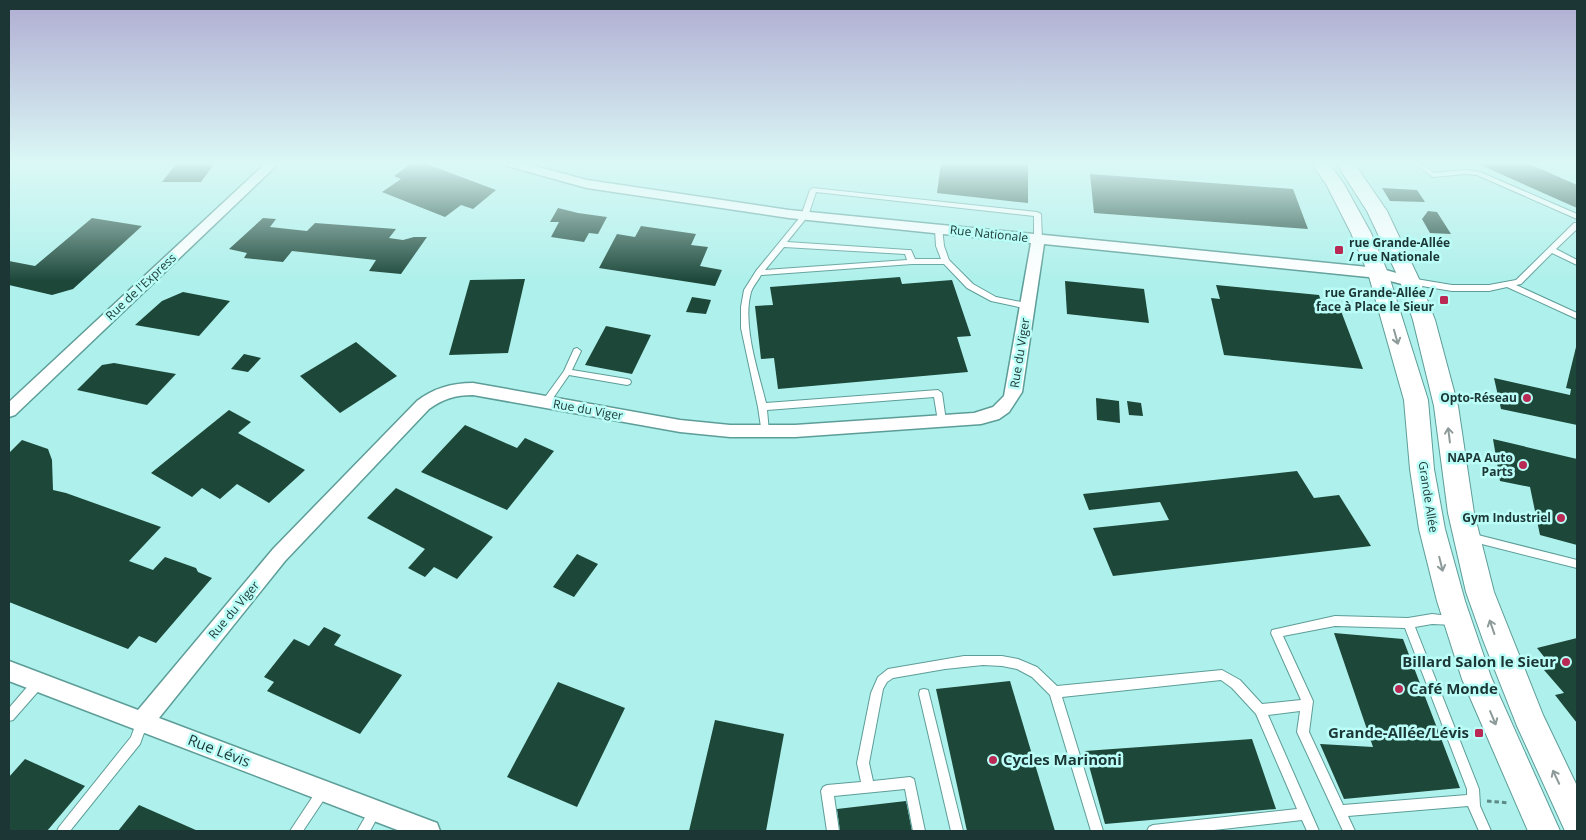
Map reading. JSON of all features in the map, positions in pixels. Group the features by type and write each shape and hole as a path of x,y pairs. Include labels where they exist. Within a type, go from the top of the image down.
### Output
{"street":[{"name":"Rue de l'Express","path":"9,411 231,202"},
{"name":"Rue Nationale","path":"710,202 804,216 1378,273 1410,281"},
{"name":"Grande Allée","path":"1345,202 1362,233 1378,273 1416,400 1422,469 1432,528 1457,620 1487,703 1544,831"},
{"path":"1371,202 1410,281 1424,320 1446,406 1455,483 1465,535 1480,592 1532,726 1577,821"},
{"name":"Rue du Viger","path":"142,722 279,556 337,493 432,398 450,390 466,389 680,426 765,432 984,418 1002,411 1008,406 1014,392 1038,239"},
{"path":"1416,400 1446,406"},
{"path":"1432,528 1465,535"},
{"name":"Rue Lévis","path":"9,672 429,831"}],"lane":[{"path":"765,432 762,407 745,328 748,290 804,216 809,202"},
{"path":"927,202 1038,214 1038,239"},
{"path":"1544,202 1577,217"},
{"path":"1410,281 1452,288 1489,288 1518,282 1577,225"},
{"path":"939,229 940,246 946,261 970,286 982,294 1004,302 1028,306"},
{"path":"781,244 908,252 912,262"},
{"path":"1551,250 1577,263"},
{"path":"759,273 946,261"},
{"path":"1507,284 1577,316"},
{"path":"546,402 567,372 577,351"},
{"path":"567,372 626,382"},
{"path":"762,407 938,393 942,421"},
{"path":"1465,535 1516,550 1577,564"},
{"path":"1348,831 1303,732 1308,702 1276,633 1335,621 1408,623 1432,619 1457,620"},
{"path":"1408,623 1473,789 1477,816 1484,831"},
{"path":"868,787 863,763 878,684 884,677 892,673 961,662 1002,661 1034,671 1055,692 1097,831"},
{"path":"1055,692 1222,676 1236,684 1260,710 1313,831"},
{"path":"9,716 38,683"},
{"path":"924,694 957,831"},
{"path":"1260,710 1307,704"},
{"path":"63,831 136,740 142,722"},
{"path":"833,831 827,791 910,783 919,831"},
{"path":"296,831 323,791"},
{"path":"1339,811 1474,800"},
{"path":"363,831 375,811"},
{"path":"1153,831 1306,814"}],"building":[{"path":"408,202 481,202 473,209 461,205 445,217"},
{"path":"1093,202 1298,202 1308,229 1094,213"},
{"path":"1564,202 1577,202 1577,208"},
{"path":"558,208 607,217 598,234 589,233 584,242 551,237 559,222 550,222"},
{"path":"1428,211 1437,212 1451,234 1430,233 1422,219"},
{"path":"92,218 142,226 73,289 52,295 9,285 9,261 35,266"},
{"path":"263,218 276,219 270,227 307,231 315,223 396,229 389,238 403,240 414,237 427,237 401,274 369,271 376,260 292,251 283,262 244,258 247,253 229,249"},
{"path":"641,226 696,234 691,245 708,247 700,266 722,270 715,286 599,268 617,234 635,237"},
{"path":"900,277 902,284 952,280 971,336 957,337 968,372 778,389 774,358 761,359 755,306 773,305 770,287"},
{"path":"525,279 508,353 449,355 470,280"},
{"path":"1065,281 1144,289 1149,323 1067,314"},
{"path":"1216,285 1319,295 1324,310 1341,311 1363,369 1224,355 1211,298 1220,299"},
{"path":"183,292 230,301 199,336 135,325 162,301"},
{"path":"692,297 711,300 706,314 686,312"},
{"path":"606,326 651,335 632,374 585,365"},
{"path":"356,342 397,376 340,413 300,376"},
{"path":"1577,343 1577,425 1501,409 1494,378 1570,395 1571,389 1566,388"},
{"path":"244,354 261,358 248,372 231,369"},
{"path":"114,363 176,374 147,405 77,390 102,365"},
{"path":"1096,398 1119,401 1120,423 1097,420"},
{"path":"1127,401 1141,403 1143,416 1129,415"},
{"path":"229,410 251,422 238,433 305,470 269,503 237,484 220,499 202,488 192,497 151,473"},
{"path":"465,425 517,448 525,438 554,451 507,510 421,472"},
{"path":"1493,439 1577,459 1577,545 1540,535 1530,487 1500,481"},
{"path":"22,440 48,449 52,460 53,490 161,527 129,561 153,570 165,557 196,568 198,572 212,578 156,643 139,636 128,649 9,602 9,453"},
{"path":"1297,471 1314,498 1339,495 1371,546 1113,576 1093,528 1169,520 1160,502 1089,510 1083,494"},
{"path":"396,488 493,537 457,579 434,567 425,577 408,568 425,549 367,518"},
{"path":"577,554 598,564 574,597 553,587"},
{"path":"324,627 341,635 334,645 402,675 360,734 267,691 274,682 264,677 294,639 309,646"},
{"path":"1334,633 1403,639 1460,788 1344,799 1320,744 1373,747"},
{"path":"1577,638 1577,723 1555,695 1564,693 1544,670 1553,668 1537,648"},
{"name":"Cycles Marinoni","path":"1010,681 1055,831 967,831 936,689"},
{"path":"558,682 625,708 577,807 507,777"},
{"path":"715,720 784,734 766,831 689,831"},
{"path":"1252,739 1276,809 1105,824 1085,751"},
{"path":"25,759 85,786 47,831 9,831 9,777"},
{"path":"906,801 912,831 840,831 837,809"},
{"path":"139,805 198,831 118,831"}],"place":[{"name":"rue Grande-Allée / rue Nationale","path":"1339,250"},
{"name":"rue Grande-Allée / face à Place le Sieur","path":"1444,300"},
{"name":"Opto-Réseau","path":"1527,398"},
{"name":"NAPA Auto Parts","path":"1523,465"},
{"name":"Gym Industriel","path":"1561,518"},
{"name":"Billard Salon le Sieur","path":"1566,662"},
{"name":"Café Monde","path":"1399,689"},
{"name":"Grande-Allée/Lévis","path":"1479,733"},
{"name":"Cycles Marinoni","path":"993,760"}]}
